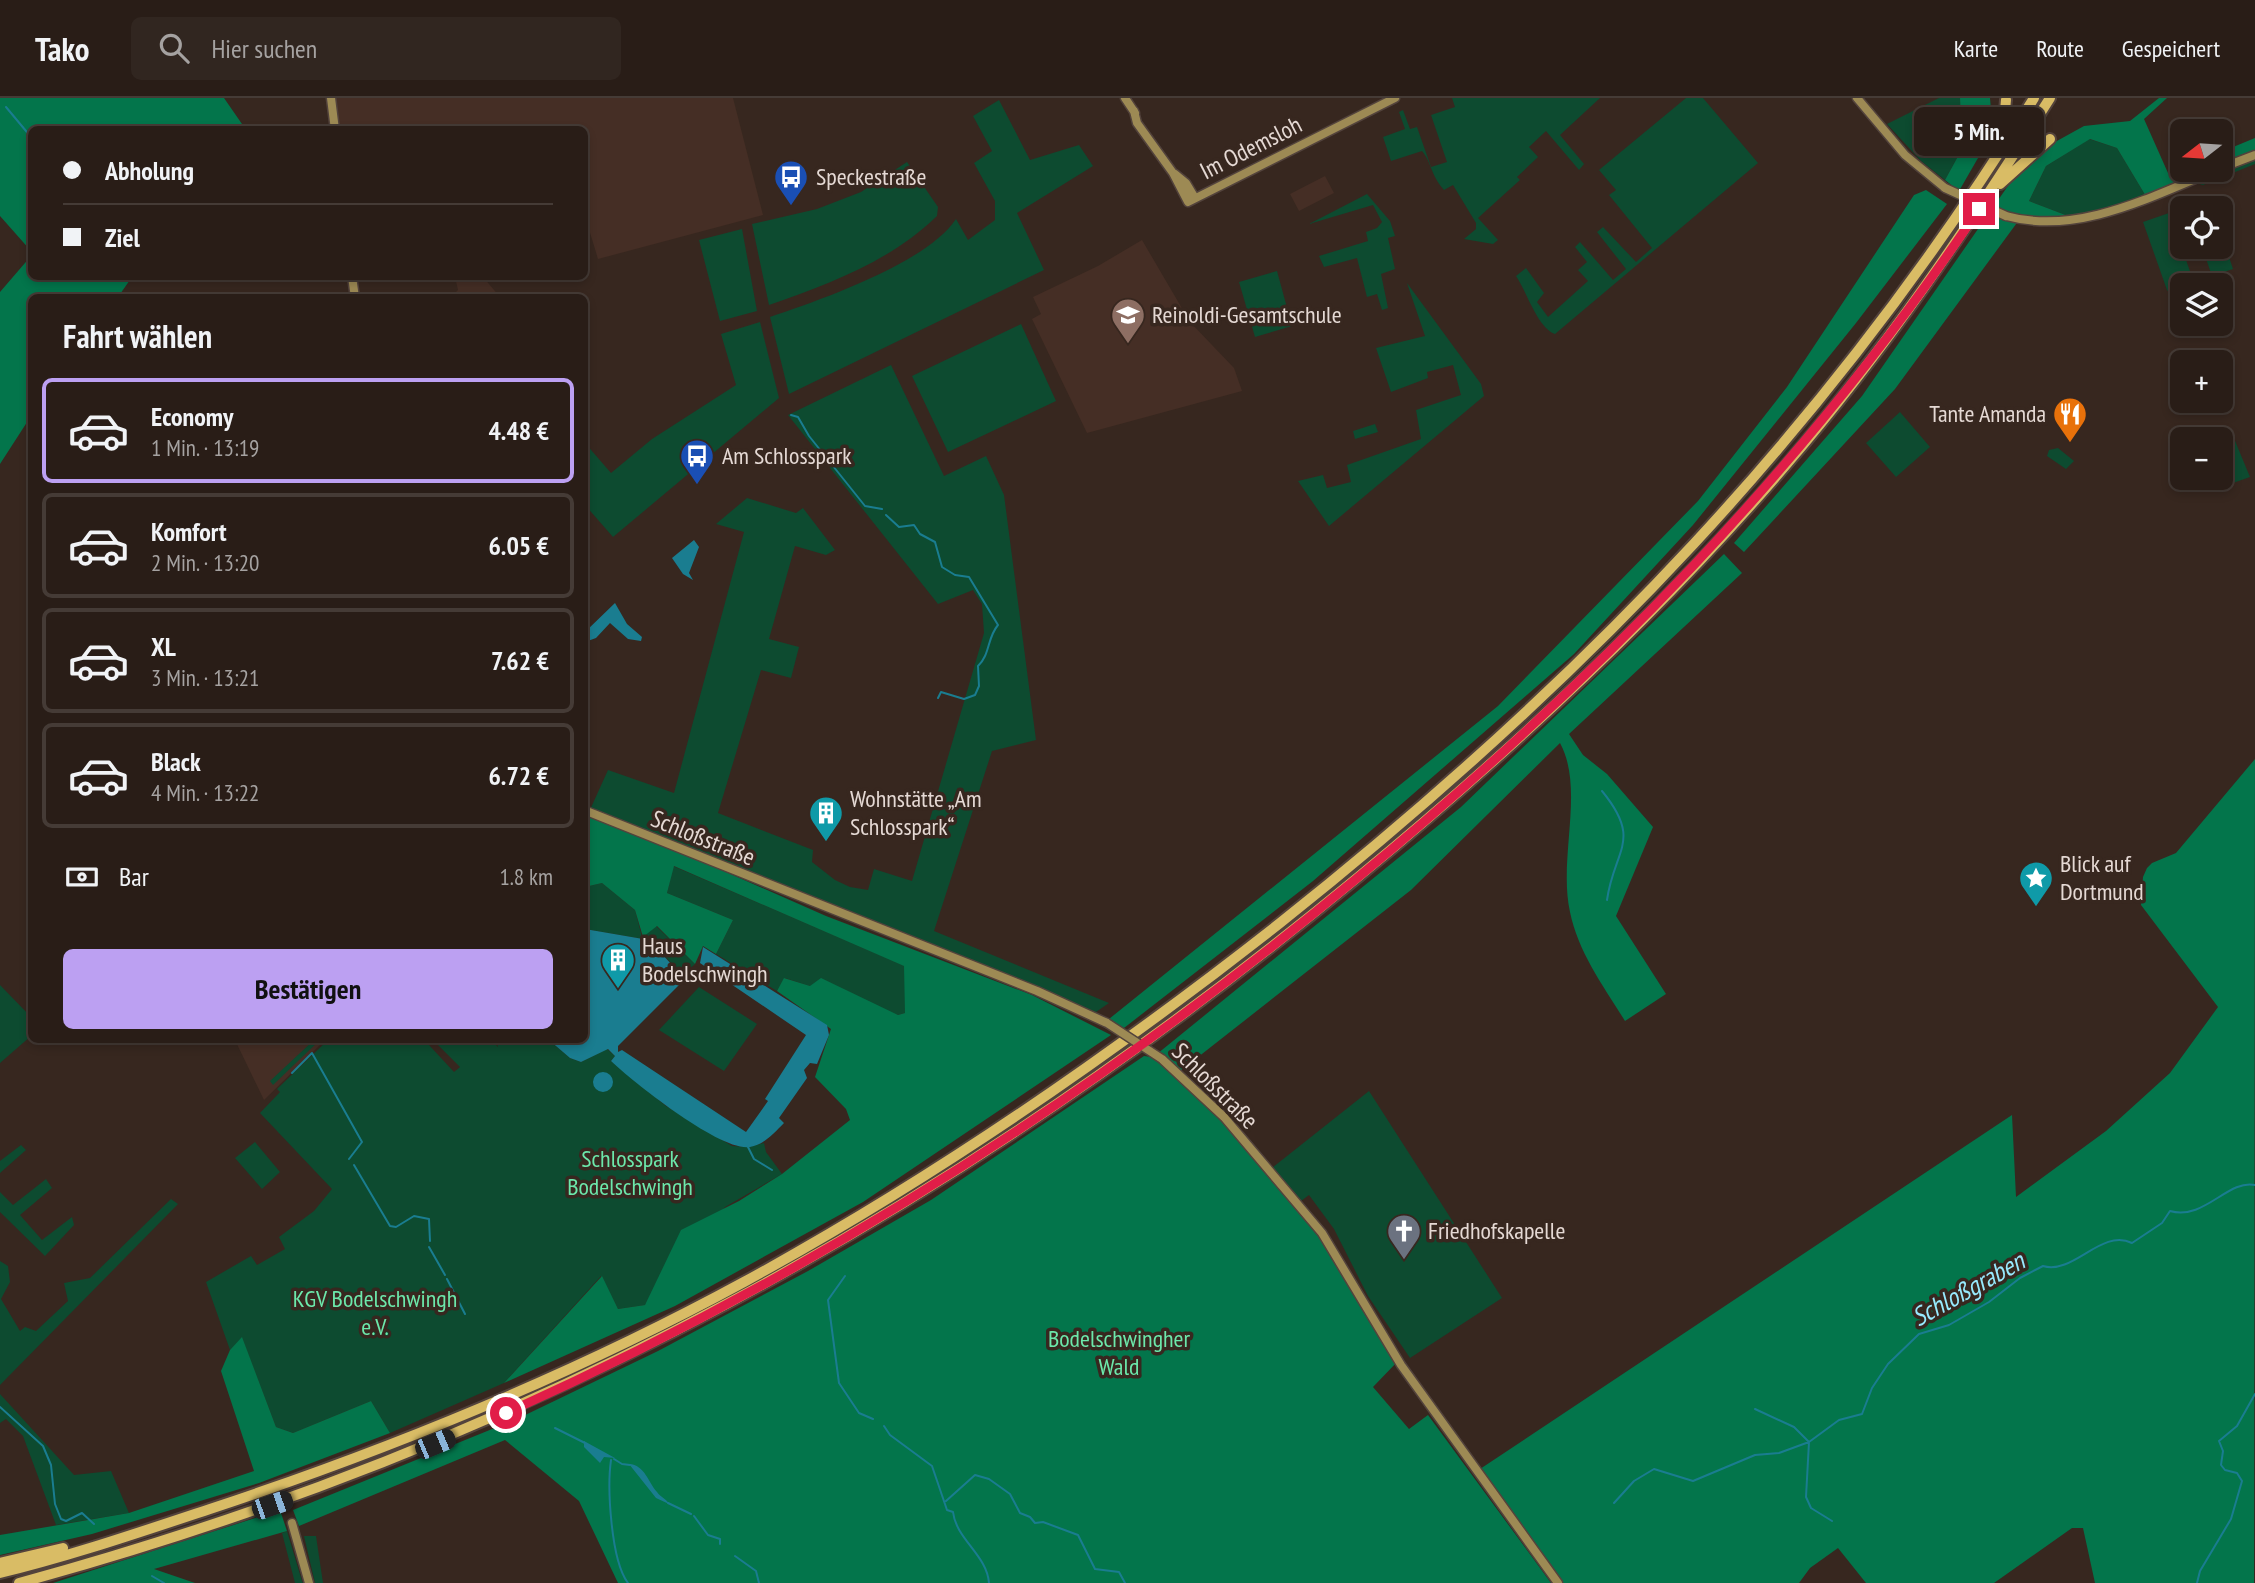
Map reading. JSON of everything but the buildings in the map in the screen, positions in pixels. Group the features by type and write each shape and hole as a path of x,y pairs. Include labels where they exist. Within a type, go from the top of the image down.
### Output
{"highway":[{"path":"0,1573 121,1538 329,1469 542,1382 740,1284 879,1203 1064,1083 1234,958 1383,839 1569,673 1698,542 1804,422 1908,287 2034,98"},
{"path":"19,1583 222,1523 367,1471 478,1425 674,1334 786,1274 904,1205 1063,1100 1248,966 1390,852 1576,686 1693,568 1790,460 1888,337 1990,193 2050,98"},
{"path":"1999,153 2006,120 2006,100"},
{"path":"1990,193 2049,139"},
{"path":"0,1563 99,1538 121,1538"}],"street":[{"path":"331,98 334,126"},
{"name":"Im Odemsloh","path":"1125,98 1134,111 1137,123 1173,173 1186,183 1192,200 1395,98"},
{"path":"1857,98 1905,155 1945,188 2006,216 2030,221 2101,214 2185,182"},
{"path":"2233,164 2255,155"},
{"name":"Schloßstraße","path":"588,812 1037,991 1103,1021 1162,1059 1217,1109 1322,1233 1359,1300 1401,1365 1558,1583"},
{"path":"292,1523 309,1583"}],"shaded area":[{"path":"331,98 733,98 763,215 598,259 588,226 588,126 335,126"},
{"path":"1325,176 1334,193 1299,211 1290,194"},
{"name":"Reinoldi-Gesamtschule","path":"1142,240 1190,322 1234,368 1242,391 1087,433 1032,319 1041,314 1033,297 1098,266"},
{"path":"456,280 486,280 497,294 456,294"},
{"path":"236,1043 322,1043 264,1100"}],"green space":[{"path":"0,98 224,98 242,124 28,126 28,248 0,216"},
{"path":"1452,98 1600,98 1560,135 1584,164 1579,170 1546,131 1529,147 1538,157 1517,177 1520,180 1478,218 1498,240 1493,244 1464,239 1476,229 1476,223 1453,185 1444,190 1431,167 1447,162 1431,115 1455,107"},
{"path":"1686,98 1703,98 1758,163 1555,334 1538,317 1516,276 1526,268 1544,293 1537,302 1548,317 1588,281 1578,270 1587,262 1575,247 1580,242 1613,280 1626,269 1597,232 1603,227 1636,262 1652,248 1609,195 1616,190 1599,170"},
{"path":"1939,98 1960,98 1962,149 1945,180 1921,161 1887,124"},
{"path":"1960,98 1990,98 1993,132 1959,191 1945,180 1962,149"},
{"path":"2159,98 2167,98 2144,119 2168,173 2170,172 2170,182 2187,182 2147,198 2117,148 2090,139 2046,166 2029,201 2076,219 2019,220 1895,389 1744,552 1734,543 1862,396 2028,157 2084,126 2130,121"},
{"path":"999,100 1030,160 1079,145 1093,166 1017,213 1044,270 789,394 770,317 816,301 898,265 942,235 956,219 968,240 995,220 995,201 974,163 992,151 973,116"},
{"path":"1403,110 1410,129 1417,127 1431,167 1422,151 1391,161 1383,137 1405,129 1399,112"},
{"path":"2255,138 2255,155 2233,163 2233,147"},
{"path":"2089,139 2117,148 2147,198 2076,219 2029,201 2046,166"},
{"path":"2255,155 2255,164 2233,173 2233,164"},
{"path":"907,162 938,207 937,216 900,246 858,270 769,305 752,224 817,209 861,192"},
{"path":"1926,190 1947,204 1856,323 1693,525 1574,654 1313,881 1124,1028 1109,1019 1498,706 1698,501 1787,387 1914,195"},
{"path":"1367,194 1390,221 1395,236 1388,238 1395,269 1381,274 1388,308 1382,310 1377,294 1367,297 1357,258 1324,267 1319,256 1368,241 1366,232 1377,228 1382,222 1373,205 1309,224"},
{"path":"2169,213 2170,259 2186,259 2191,273 2170,273 2170,293 2167,290 2143,222"},
{"path":"742,229 757,311 720,321 699,240"},
{"path":"28,259 28,280 130,280 120,294 28,294 28,421 0,464 0,292"},
{"path":"2206,259 2230,259 2233,269 2211,273"},
{"path":"1277,271 1292,326 1255,337 1239,282"},
{"path":"1407,283 1481,384 1484,396 1329,526 1298,481 1323,475 1327,488 1351,482 1347,465 1421,439 1416,410 1461,395 1453,365 1427,372 1428,378 1391,392 1376,348 1425,336"},
{"path":"760,322 779,398 613,537 588,508 588,446 611,473 652,439 736,385 721,334"},
{"path":"1021,324 1056,401 948,452 912,376"},
{"path":"891,365 944,476 986,456 1004,495 1036,740 992,751 934,931 1109,1003 1096,1012 589,812 608,770 674,793 744,532 716,524 747,498 796,513 803,508 835,550 826,555 795,546 769,639 799,647 791,678 761,670 718,813 813,850 812,862 835,880 850,887 868,890 874,869 912,881 984,633 982,604 973,590 938,604 788,415"},
{"path":"1900,412 1930,447 1896,477 1866,443"},
{"path":"1375,424 1378,432 1355,439 1353,431"},
{"path":"2233,436 2250,477 2233,483"},
{"path":"2058,448 2074,461 2066,469 2047,456 2049,450"},
{"name":"Bodelschwingher Wald","path":"1724,554 1742,573 1569,734 1583,755 1607,774 1653,827 1616,916 1666,994 1625,1021 1579,941 1567,891 1571,802 1567,761 1560,743 1411,890 1179,1072 1312,1222 1398,1361 1373,1387 1409,1429 1428,1415 1551,1583 618,1583 579,1501 505,1440 299,1526 293,1510 519,1418 658,1351 808,1271 931,1200 1144,1056 1160,1058 1157,1054 1461,807"},
{"path":"2255,759 2254,1583 2095,1583 2083,1528 2072,1528 1994,1583 1866,1583 1838,1548 1810,1568 1799,1583 1562,1583 1477,1471 2012,1115 2016,1197 2106,1131 2170,1073 2218,1007 2141,905 2143,877 2152,863 2176,853"},
{"path":"588,811 826,916 1032,995 1111,1035 863,1202 675,1306 504,1383 602,1276 618,1309 645,1305 681,1230 739,1201 782,1174 850,1120 846,1109 815,1077 831,1029 777,991 784,978 810,986 821,978 898,1015 905,1013 904,966 674,866 667,893 733,920 716,954 703,946 695,964 657,926 643,937 635,910 602,883 588,886"},
{"path":"673,866 905,966 905,1013 898,1015 785,978 777,991 716,954 733,920 667,893"},
{"path":"602,883 635,910 642,937 656,926 695,964 683,975 649,940 588,930 588,886"},
{"path":"0,985 28,1014 28,1039 0,1063"},
{"path":"699,987 757,1024 724,1071 659,1030"},
{"path":"311,1043 317,1043 273,1085 270,1081"},
{"path":"325,1043 429,1043 454,1072 460,1067 436,1043 494,1043 498,1047 497,1043 552,1043 570,1058 581,1062 607,1049 615,1056 611,1061 666,1106 732,1146 748,1147 764,1143 766,1152 782,1174 725,1207 645,1305 618,1309 601,1276 504,1383 390,1433 371,1401 293,1433 276,1427 242,1338 230,1350 206,1282 251,1256 257,1265 285,1249 279,1237 314,1211 332,1189 260,1113 280,1092 277,1089"},
{"path":"1369,1091 1502,1298 1410,1358 1368,1296 1334,1229 1309,1195 1297,1204 1268,1171"},
{"path":"255,1142 280,1172 262,1189 235,1158"},
{"path":"21,1145 26,1150 0,1173 0,1161"},
{"path":"46,1179 52,1188 20,1215 42,1240 72,1217 74,1225 45,1256 0,1212 0,1192 13,1205"},
{"path":"171,1199 178,1204 0,1385 0,1261 8,1266 10,1282 1,1299 20,1331 25,1327 36,1331 68,1301 64,1283 90,1278"},
{"path":"242,1337 276,1427 293,1433 371,1401 390,1433 259,1483 92,1534 0,1555 0,1535 129,1513 254,1471 221,1371 230,1350"},
{"path":"0,1394 74,1475 111,1471 129,1513 56,1525 23,1436 6,1419 0,1423"},
{"path":"280,1510 287,1531 154,1569 195,1583 53,1583"},
{"path":"287,1531 303,1583 295,1583 282,1533"},
{"path":"304,1536 316,1536 323,1583 315,1583"}],"water":[{"path":"694,540 699,547 689,573 693,580 683,574 672,558"},
{"path":"615,603 627,624 642,637 641,641 628,639 610,623 596,638 588,641 588,629"},
{"path":"588,930 649,940 685,979 618,1046 618,1052 622,1050 746,1132 768,1101 765,1099 806,1035 700,963 703,947 827,1025 829,1035 817,1064 810,1063 804,1070 807,1078 779,1118 784,1123 773,1134 750,1147 737,1146 719,1139 678,1114 611,1061 615,1056 608,1049 581,1062 570,1058 552,1043 588,1043"},
{"path":"603,1072 610,1075 613,1082 610,1089 603,1092 596,1089 593,1082 596,1075"},
{"path":"584,1441 615,1458 604,1457 600,1463 584,1447"},
{"path":"629,1464 643,1471 669,1504 656,1498"}],"waterway":[{"path":"6,107 28,133"},
{"path":"791,415 798,417 809,436 865,506 882,509"},
{"path":"886,515 899,527 914,525 920,534 935,542 942,567 955,575 969,577 998,625 985,657 978,666 979,686 975,695 964,699 941,692 938,698"},
{"path":"1602,791 1621,822 1623,834 1623,845 1607,900"},
{"path":"292,1073 312,1053 362,1142 349,1159"},
{"path":"748,1147 754,1159 772,1170"},
{"path":"354,1165 390,1226 396,1227 414,1216 429,1219 430,1241"},
{"name":"Schloßgraben","path":"1614,1503 1634,1481 1654,1469 1693,1481 1755,1455 1779,1453 1809,1442 1839,1420 1862,1414 1872,1388 1888,1364 1919,1334 1949,1325 2043,1266 2066,1264 2109,1242 2121,1240 2132,1243 2162,1223 2170,1211 2182,1213 2194,1210 2235,1188 2255,1185"},
{"path":"429,1247 445,1275"},
{"path":"845,1276 828,1300 839,1383 859,1413 873,1419"},
{"path":"447,1279 465,1314"},
{"path":"2197,1583 2200,1571 2231,1519 2242,1481 2237,1473 2225,1470 2221,1465 2223,1451 2219,1441 2237,1426 2255,1394"},
{"path":"0,1407 43,1446 51,1465 55,1504 61,1519 66,1521 82,1513 94,1524"},
{"path":"1755,1409 1794,1427 1809,1442 1806,1497 1811,1508 1832,1521"},
{"path":"884,1426 890,1435 932,1466 947,1510 953,1512 960,1531 983,1564 989,1583"},
{"path":"555,1428 585,1443"},
{"path":"614,1459 630,1465"},
{"path":"611,1460 610,1505 614,1542 622,1573 628,1583"},
{"path":"946,1501 975,1475 989,1479 1010,1494 1020,1513 1030,1517 1035,1523 1043,1522 1078,1535 1095,1569 1119,1572 1125,1583"},
{"path":"668,1503 691,1514"},
{"path":"694,1516 708,1535 720,1539 720,1544"},
{"path":"735,1556 756,1571 759,1583"},
{"path":"152,1576 164,1583"}],"place":[{"name":"Speckestraße","path":"791,207"},
{"name":"Reinoldi-Gesamtschule","path":"1128,345"},
{"name":"Tante Amanda","path":"2070,444"},
{"name":"Am Schlosspark","path":"697,486"},
{"name":"Wohnstätte „Am Schlosspark“","path":"826,843"},
{"name":"Blick auf Dortmund","path":"2036,908"},
{"name":"Haus Bodelschwingh","path":"618,990"},
{"name":"Friedhofskapelle","path":"1404,1261"}],"route":[{"path":"506,1413 674,1334 786,1274 904,1205 1020,1130 1176,1020 1390,852 1576,686 1702,559 1790,460 1861,373 1917,299 1979,209"}],"park label":[{"name":"Schlosspark Bodelschwingh","path":"630,1173"},
{"name":"KGV Bodelschwingh e.V.","path":"375,1313"}]}
